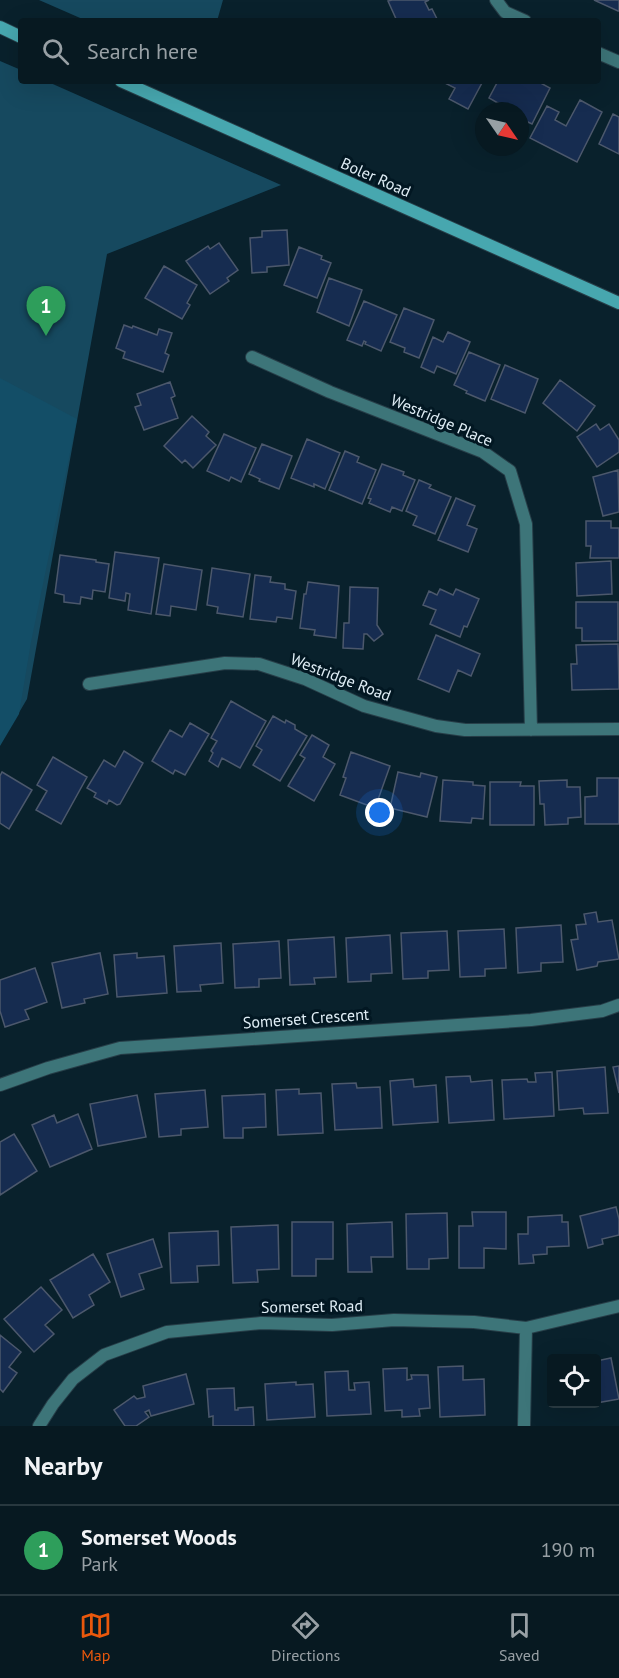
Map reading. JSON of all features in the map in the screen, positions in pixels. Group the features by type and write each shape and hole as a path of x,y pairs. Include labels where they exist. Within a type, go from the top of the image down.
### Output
{"street":[{"path":"496,0 505,12 518,18"},
{"path":"0,27 18,36"},
{"path":"601,54 619,62"},
{"name":"Boler Road","path":"127,84 619,303"},
{"name":"Westridge Place","path":"252,357 330,392 483,452 510,471 526,524 531,730"},
{"name":"Westridge Road","path":"89,684 225,663 260,664 305,680 364,706 435,726 465,730 619,729"},
{"name":"Somerset Crescent","path":"0,1085 48,1068 120,1048 531,1020 602,1011 619,1005"},
{"name":"Somerset Road","path":"39,1426 52,1404 73,1379 104,1355 167,1332 261,1323 332,1325 394,1320 474,1322 526,1328 619,1306"},
{"path":"524,1426 526,1328"}],"shaded area":[{"path":"39,0 223,0 218,18 80,18"},
{"path":"0,61 18,69 18,84 53,84 281,185 107,254 27,699 0,745"},
{"path":"0,378 77,419 31,642 19,714 0,746"}],"building":[{"path":"429,0 425,2 436,18 396,18 388,1"},
{"path":"594,0 619,0 619,11 618,11"},
{"path":"447,84 481,84 468,109 449,99 455,88"},
{"path":"496,84 543,84 550,88 532,124 529,122 529,102 496,102 489,98"},
{"path":"580,100 602,112 577,162 530,138 547,106 559,112 555,120 566,126"},
{"path":"613,114 619,117 619,154 599,144"},
{"path":"287,230 289,265 267,267 267,272 252,273 250,238 262,237 262,231"},
{"path":"219,243 238,270 227,278 229,281 210,294 186,261 208,246 210,249"},
{"path":"299,247 322,256 321,259 331,263 317,298 284,285"},
{"path":"164,266 197,285 187,303 190,305 182,319 145,298"},
{"path":"329,278 362,290 349,326 317,312"},
{"path":"364,301 397,315 381,351 365,344 364,341 362,346 347,340"},
{"path":"404,308 434,320 419,358 404,352 405,348 390,342"},
{"path":"124,325 157,335 159,329 172,333 165,353 169,355 163,372 123,358 125,352 116,348"},
{"path":"448,332 470,342 456,374 437,366 434,373 421,367 433,337 443,342"},
{"path":"469,352 500,365 485,401 454,385"},
{"path":"505,365 538,379 525,413 491,399"},
{"path":"560,380 595,406 577,431 543,403"},
{"path":"170,382 175,396 171,398 178,418 144,430 135,407 141,405 137,394"},
{"path":"192,416 209,432 206,436 216,445 193,468 185,460 182,463 164,446"},
{"path":"596,424 600,430 609,424 619,440 619,452 597,467 577,437"},
{"path":"224,434 256,448 241,482 231,477 229,481 207,471"},
{"path":"307,439 340,453 325,489 291,478"},
{"path":"262,444 292,456 279,489 249,474"},
{"path":"345,451 359,457 357,462 376,470 362,504 329,490"},
{"path":"382,464 404,472 403,475 415,480 402,511 392,507 390,512 369,503 371,499 368,498"},
{"path":"618,470 619,512 603,516 593,477"},
{"path":"419,480 431,485 429,488 451,497 435,534 413,525 417,516 406,511"},
{"path":"456,498 475,506 467,525 477,529 468,552 438,540"},
{"path":"586,521 611,521 611,528 619,528 619,558 590,558 591,546 586,546"},
{"path":"115,552 159,558 151,614 128,610 130,594 126,593 125,601 109,598"},
{"path":"60,555 109,564 105,592 93,590 92,599 81,597 80,604 64,602 64,595 55,593"},
{"path":"611,561 612,594 577,596 576,563"},
{"path":"164,564 202,570 196,610 171,606 170,616 156,614"},
{"path":"212,568 250,574 243,617 217,613 218,607 207,605"},
{"path":"255,575 271,577 270,582 285,584 285,589 296,591 292,619 277,617 276,622 250,619"},
{"path":"308,582 339,586 336,638 314,635 315,630 300,628 304,594 306,594"},
{"path":"350,587 378,588 377,625 383,634 374,641 364,634 363,649 343,648 344,623 349,623"},
{"path":"440,589 453,595 456,589 479,599 460,637 430,624 436,610 423,605 429,591 437,595"},
{"path":"576,602 618,602 618,641 582,641 582,628 576,628"},
{"path":"436,635 480,654 471,676 458,670 449,692 418,679"},
{"path":"618,644 619,689 572,690 571,664 577,664 576,645"},
{"path":"231,701 266,721 240,768 222,758 218,767 209,761 213,753 211,751 217,741 211,738"},
{"path":"273,716 285,723 286,720 295,725 295,729 307,736 280,781 253,765 262,750 256,746"},
{"path":"190,723 209,734 185,775 175,770 173,774 152,761 170,730 182,737"},
{"path":"312,735 329,745 323,757 335,764 314,801 288,786 305,758 300,755"},
{"path":"124,751 143,763 120,804 117,805 109,800 107,804 94,797 96,793 87,788 104,760 115,767"},
{"path":"351,752 390,766 375,808 340,795"},
{"path":"53,757 87,777 61,824 36,810 47,791 37,785"},
{"path":"2,772 32,790 9,829 0,823 0,776"},
{"path":"398,772 420,777 421,773 437,777 427,817 390,808"},
{"path":"597,778 619,778 619,824 585,824 585,797 597,796"},
{"path":"443,780 473,782 473,785 485,786 483,819 472,818 471,823 440,821"},
{"path":"567,780 567,787 580,787 581,817 568,818 568,824 545,825 544,804 540,804 539,781"},
{"path":"490,782 521,782 520,786 534,786 534,825 490,825"},
{"path":"596,912 598,922 612,920 619,959 598,962 597,966 577,970 571,940 578,939 576,925 586,924 584,914"},
{"path":"561,925 563,962 541,963 541,971 518,973 516,928"},
{"path":"504,929 506,968 485,969 485,976 460,977 458,931"},
{"path":"447,931 449,970 428,971 428,978 403,979 401,933"},
{"path":"390,935 392,973 371,974 371,981 348,982 346,938"},
{"path":"334,937 336,977 314,978 315,984 290,985 288,940"},
{"path":"279,941 281,978 259,979 259,987 235,988 233,944"},
{"path":"221,943 223,983 200,985 201,991 177,992 174,946"},
{"path":"100,953 108,994 84,999 85,1003 62,1008 52,963"},
{"path":"137,953 137,958 164,956 167,993 117,997 114,955"},
{"path":"35,968 47,1002 25,1010 29,1019 5,1027 0,1011 0,980"},
{"path":"619,1066 619,1093 613,1067"},
{"path":"605,1067 608,1113 584,1114 583,1108 559,1110 557,1071"},
{"path":"552,1072 554,1116 504,1119 502,1080 527,1079 528,1082 536,1082 535,1073"},
{"path":"470,1076 471,1082 492,1080 494,1120 449,1123 446,1077"},
{"path":"413,1079 414,1087 436,1085 438,1122 393,1125 390,1081"},
{"path":"356,1083 357,1088 380,1087 382,1128 335,1130 332,1084"},
{"path":"299,1089 299,1094 321,1093 323,1133 278,1135 276,1090"},
{"path":"205,1090 208,1127 181,1129 181,1135 159,1137 155,1094"},
{"path":"265,1094 266,1127 243,1128 243,1138 224,1138 222,1096"},
{"path":"137,1095 146,1137 98,1146 90,1104"},
{"path":"78,1114 92,1149 50,1167 32,1125 54,1115 57,1123"},
{"path":"14,1134 37,1171 0,1195 0,1142"},
{"path":"616,1207 619,1235 602,1239 603,1244 588,1248 580,1216"},
{"path":"472,1212 506,1212 506,1249 484,1248 484,1268 459,1268 459,1226 473,1226"},
{"path":"447,1213 448,1258 429,1259 429,1269 407,1269 406,1214"},
{"path":"562,1215 562,1222 568,1222 569,1246 547,1247 547,1254 533,1255 534,1263 519,1264 518,1234 528,1234 528,1217"},
{"path":"292,1222 333,1222 333,1259 316,1259 316,1276 292,1276"},
{"path":"392,1222 393,1257 371,1257 372,1272 348,1272 347,1224"},
{"path":"278,1225 279,1269 257,1270 258,1282 233,1283 231,1227"},
{"path":"218,1231 219,1265 197,1266 198,1282 171,1283 169,1233"},
{"path":"153,1239 162,1267 139,1274 144,1289 121,1297 107,1254"},
{"path":"93,1254 110,1282 89,1295 94,1305 73,1318 50,1280"},
{"path":"41,1287 62,1310 45,1325 54,1334 34,1352 4,1319"},
{"path":"0,1335 21,1352 9,1367 17,1373 3,1392 0,1389"},
{"path":"611,1358 619,1399 601,1402 601,1360"},
{"path":"463,1366 463,1380 484,1379 485,1415 440,1417 438,1367"},
{"path":"407,1368 407,1380 412,1379 411,1375 428,1375 430,1408 419,1409 420,1416 402,1417 402,1410 385,1411 383,1369"},
{"path":"348,1371 349,1390 355,1390 354,1383 369,1382 371,1414 327,1416 325,1372"},
{"path":"186,1374 194,1404 151,1416 149,1410 145,1412 149,1417 136,1426 125,1426 114,1410 134,1396 137,1399 145,1397 143,1386"},
{"path":"296,1382 296,1385 313,1384 315,1417 267,1420 265,1384"},
{"path":"234,1388 235,1410 253,1407 254,1426 213,1426 213,1416 209,1417 207,1389"}],"place":[{"name":"Somerset Woods","path":"46,336"}]}
